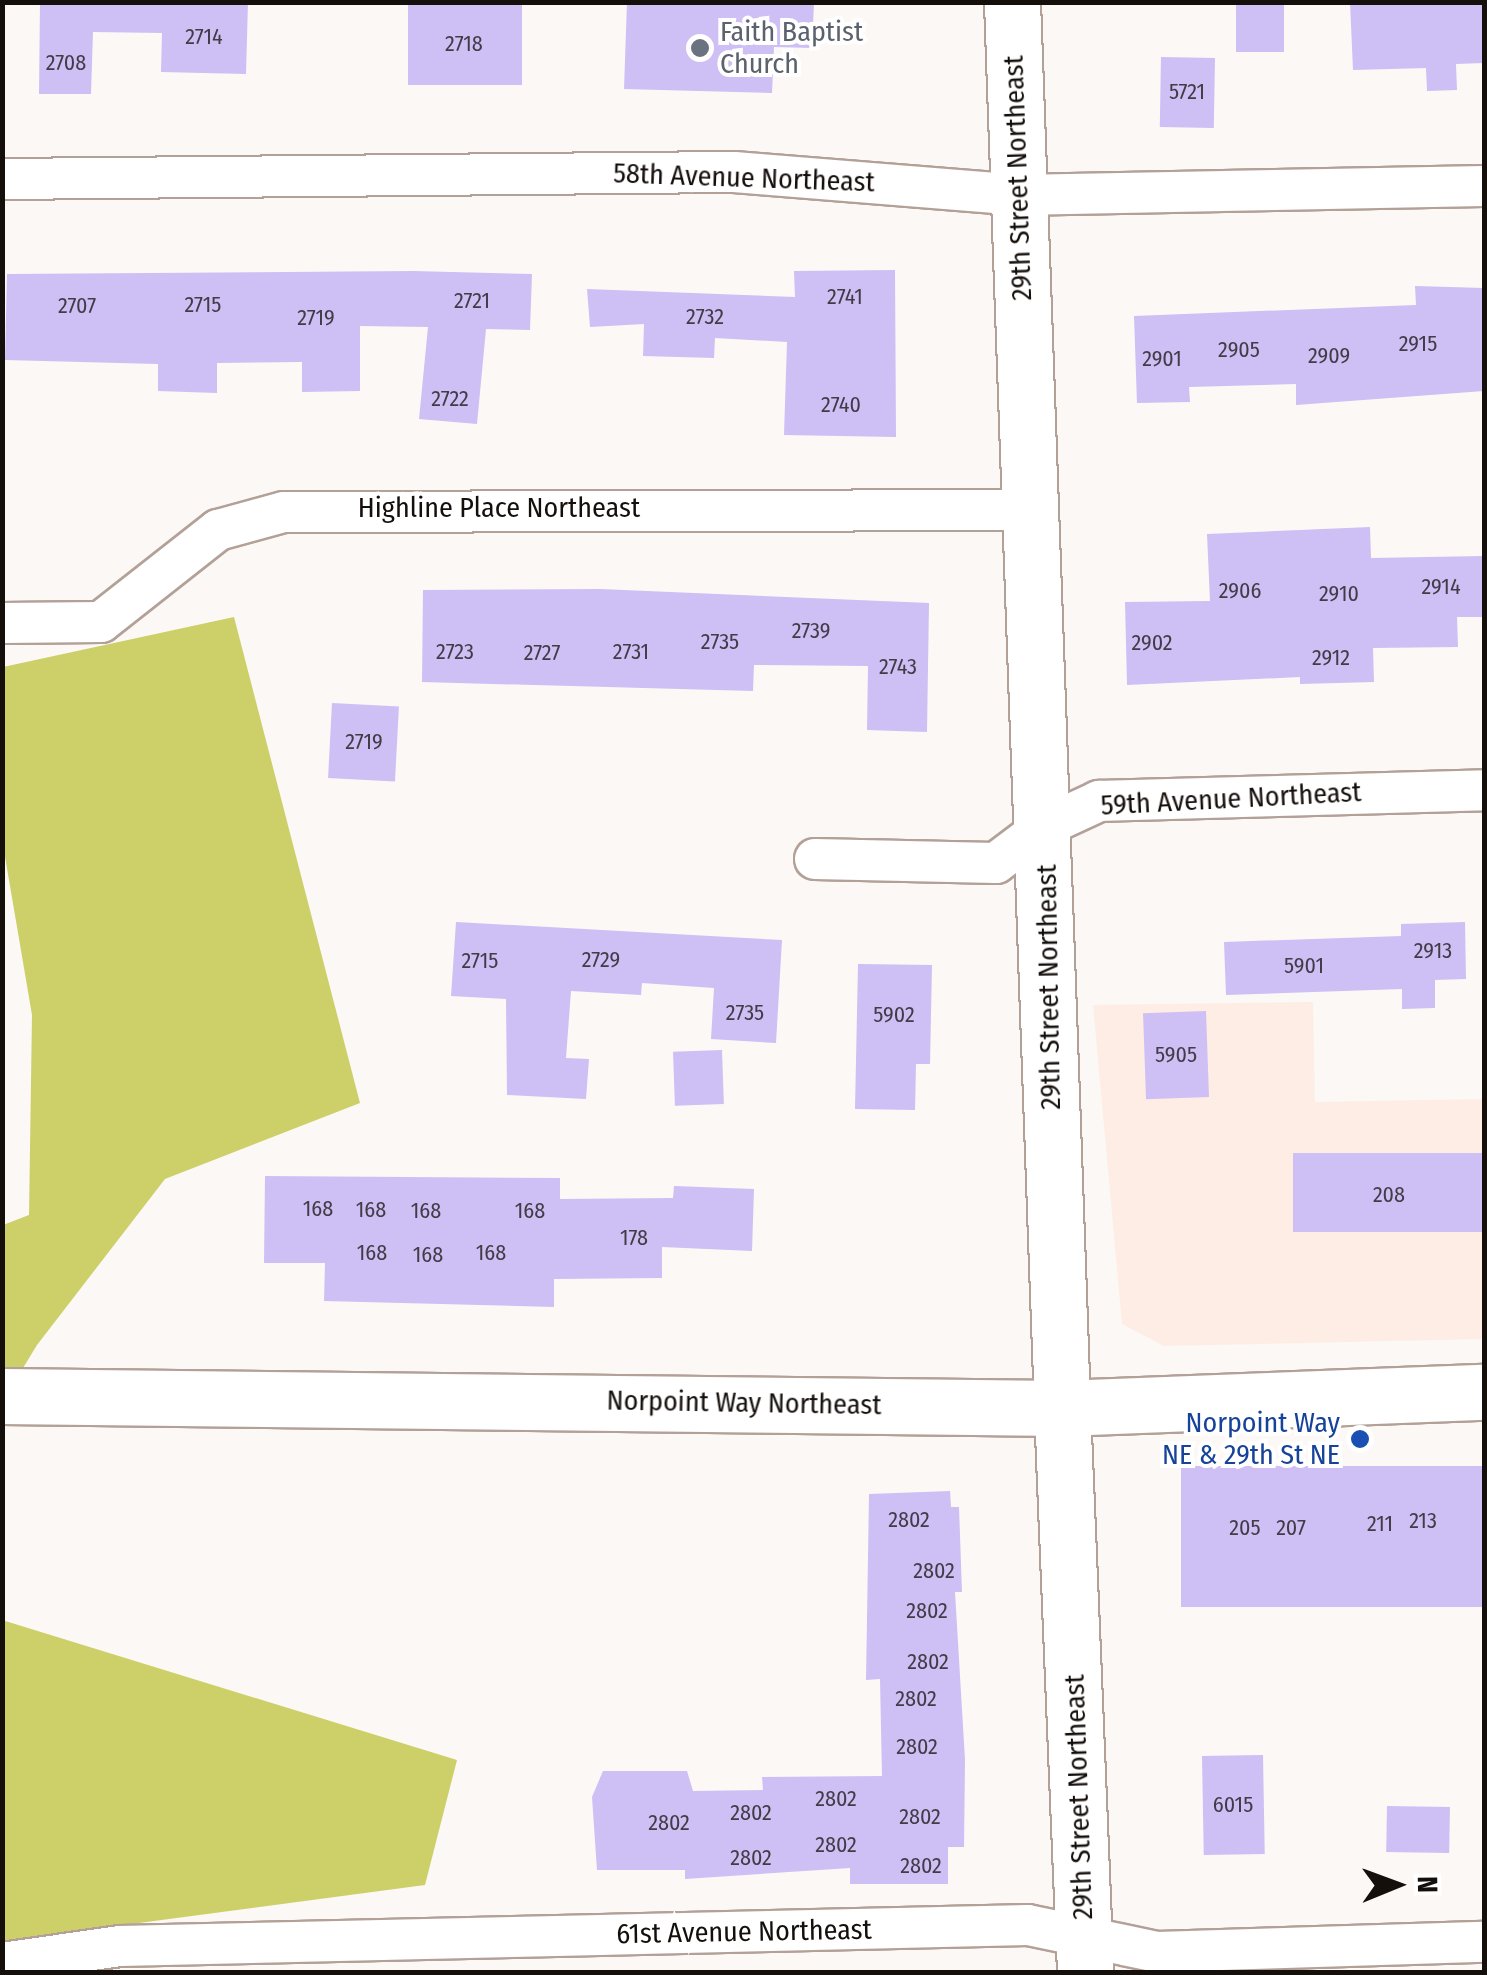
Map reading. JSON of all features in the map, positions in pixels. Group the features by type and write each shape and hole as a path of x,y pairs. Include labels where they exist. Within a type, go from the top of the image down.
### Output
{"street":[{"name":"29th Street Northeast","path":"1012,2 1084,1953"},
{"name":"58th Avenue Northeast","path":"2,179 734,172 1017,195 1484,186"},
{"name":"Highline Place Northeast","path":"2,623 101,622 218,530 284,512 1031,510"},
{"name":"59th Avenue Northeast","path":"815,860 996,863 1045,826 1099,801 1484,790"},
{"name":"Norpoint Way Northeast","path":"2,1396 1062,1408 1484,1392"},
{"name":"61st Avenue Northeast","path":"2,1962 120,1946 455,1955 1028,1925 1084,1953 1484,1942"}],"shaded area":[{"path":"234,617 360,1103 165,1179 37,1345 6,1396 3,1420 3,1225 29,1215 32,1015 3,845 3,667"},
{"path":"1313,1002 1315,1102 1484,1099 1484,1339 1164,1346 1122,1324 1093,1005"},
{"path":"2,1620 457,1760 425,1885 3,1941"}],"building":[{"path":"40,2 248,2 246,74 161,72 162,33 93,32 91,94 39,94"},
{"path":"408,2 522,2 522,85 408,85"},
{"name":"Faith Baptist Church","path":"627,2 814,2 812,48 774,47 772,93 624,89"},
{"path":"1236,2 1284,2 1284,52 1236,52"},
{"path":"1350,2 1484,2 1484,63 1456,64 1457,90 1427,91 1426,68 1353,70"},
{"path":"1161,57 1215,58 1214,128 1160,127"},
{"path":"895,270 896,437 784,435 787,342 715,338 714,358 643,356 644,324 590,327 587,289 795,297 794,271"},
{"path":"7,274 532,274 530,330 486,329 477,424 419,419 428,327 360,326 360,391 302,392 302,362 217,363 217,393 158,391 158,364 5,360"},
{"path":"1415,286 1484,288 1484,391 1296,405 1296,384 1189,387 1190,402 1137,403 1134,316 1416,305"},
{"path":"1370,527 1371,558 1484,556 1484,617 1457,617 1458,647 1373,648 1374,682 1300,684 1300,677 1127,685 1125,602 1210,601 1207,534"},
{"path":"600,589 929,603 927,732 867,730 868,666 754,665 753,691 422,682 423,590"},
{"path":"332,703 399,707 395,781 328,778"},
{"path":"456,922 782,940 776,1043 711,1039 714,988 642,983 641,995 571,991 566,1058 589,1059 586,1099 507,1095 506,999 451,996"},
{"path":"1465,922 1466,979 1435,980 1435,1008 1402,1009 1402,989 1226,995 1224,942 1401,936 1401,924"},
{"path":"858,964 932,965 930,1064 916,1064 915,1110 855,1109"},
{"path":"1206,1011 1209,1097 1146,1099 1143,1013"},
{"path":"722,1050 724,1104 675,1106 673,1052"},
{"path":"1293,1153 1484,1153 1484,1232 1293,1232"},
{"path":"265,1176 560,1178 560,1199 673,1198 674,1186 754,1189 752,1251 662,1247 662,1278 554,1279 554,1307 324,1301 325,1263 264,1263"},
{"path":"1181,1466 1484,1466 1484,1607 1181,1607"},
{"path":"950,1491 951,1507 959,1507 962,1592 955,1592 965,1760 964,1847 948,1847 948,1884 850,1884 850,1868 685,1879 685,1870 597,1870 592,1797 603,1771 687,1771 693,1791 763,1790 762,1777 882,1776 880,1679 866,1680 869,1494"},
{"path":"1263,1755 1265,1854 1204,1855 1202,1756"},
{"path":"1387,1806 1450,1807 1449,1853 1386,1852"}],"place":[{"name":"Faith Baptist Church","path":"700,48"},
{"name":"Norpoint Way NE & 29th St NE","path":"1360,1439"}]}
